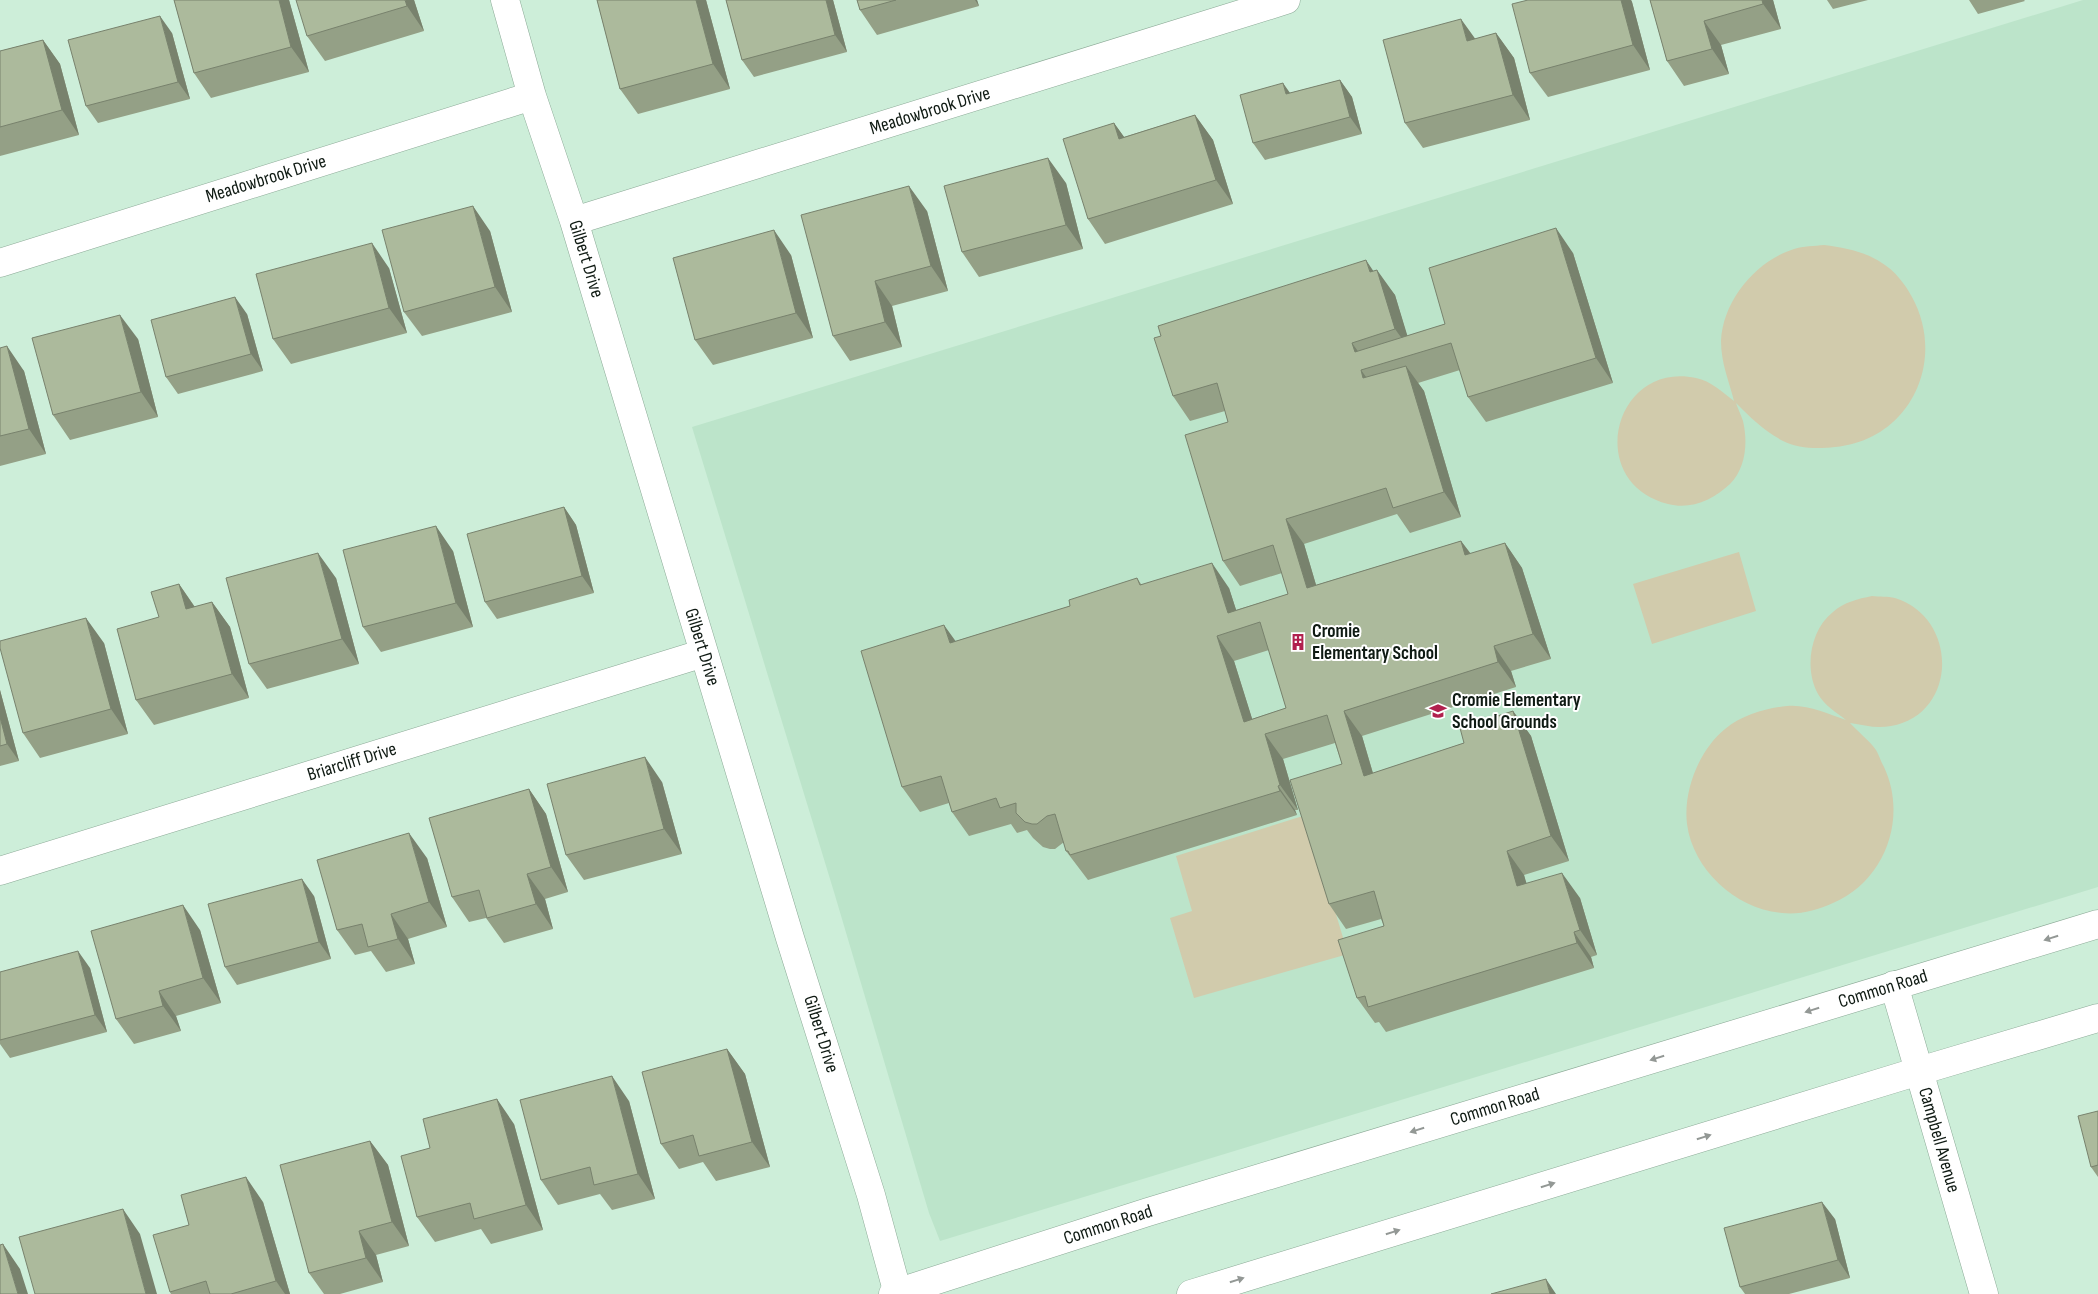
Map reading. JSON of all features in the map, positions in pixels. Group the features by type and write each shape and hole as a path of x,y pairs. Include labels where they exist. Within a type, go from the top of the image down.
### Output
{"street":[{"name":"Gilbert Drive","path":"505,0 532,96 574,221 871,1194 896,1294"},
{"name":"Meadowbrook Drive","path":"574,221 1286,0"},
{"name":"Meadowbrook Drive","path":"0,263 532,96"},
{"name":"Briarcliff Drive","path":"0,871 704,652"},
{"name":"Common Road","path":"896,1294 1148,1212 2098,924"},
{"name":"Campbell Avenue","path":"1894,985 1984,1294"},
{"path":"1191,1294 2098,1018"}],"shaded area":[{"name":"Cromie Elementary School Grounds","path":"2083,0 2098,0 2098,887 940,1241 929,1213 834,892 692,427"},
{"path":"1824,245 1854,251 1887,266 1903,283 1912,297 1922,322 1925,346 1923,371 1915,393 1902,413 1884,430 1861,441 1835,447 1809,448 1789,444 1776,437 1758,424 1736,403 1745,429 1745,446 1742,463 1730,484 1709,499 1685,506 1668,504 1641,492 1625,472 1618,450 1619,426 1629,404 1645,387 1668,377 1701,379 1716,387 1734,401 1724,364 1721,341 1723,326 1735,297 1755,273 1780,255 1798,248"},
{"path":"1739,552 1756,611 1652,644 1633,584"},
{"path":"1872,596 1895,598 1916,609 1931,625 1940,644 1942,665 1939,686 1929,704 1913,718 1886,727 1850,723 1876,750 1891,787 1892,827 1887,846 1878,864 1866,880 1851,893 1833,903 1821,908 1795,913 1765,910 1733,895 1708,871 1698,857 1691,841 1687,824 1686,811 1690,785 1700,760 1716,738 1732,724 1754,713 1779,707 1802,706 1846,720 1827,705 1818,694 1814,684 1811,662 1814,639 1825,620 1837,609 1846,603"},
{"path":"1306,815 1348,954 1194,998 1170,918 1192,911 1176,856"}],"building":[{"path":"174,0 279,0 291,47 194,73"},
{"path":"296,0 405,0 407,6 307,36"},
{"path":"597,0 696,0 713,64 620,89"},
{"path":"726,0 826,0 835,35 742,60"},
{"path":"857,0 896,0 860,10"},
{"path":"1528,0 1621,0 1633,45 1530,73 1512,4"},
{"path":"1650,0 1762,0 1763,4 1704,21 1712,49 1667,61"},
{"path":"160,16 178,82 86,106 68,40"},
{"path":"1461,19 1467,41 1496,33 1513,95 1405,123 1383,40"},
{"path":"43,40 62,110 0,127 0,51"},
{"path":"1340,80 1350,117 1253,143 1240,95 1283,83 1286,94"},
{"path":"1195,115 1216,180 1088,219 1063,139 1114,123 1119,139"},
{"path":"1048,158 1066,225 962,252 944,186"},
{"path":"909,186 931,266 875,281 885,322 833,336 801,215"},
{"path":"473,206 495,287 404,312 382,230"},
{"name":"Cromie Elementary School","path":"1556,228 1596,358 1468,397 1451,343 1361,370 1363,378 1406,366 1444,492 1393,508 1386,488 1286,519 1307,588 1461,541 1465,555 1505,543 1533,634 1494,646 1498,662 1344,711 1364,776 1464,743 1460,728 1513,711 1551,836 1507,851 1517,886 1562,873 1580,930 1574,932 1577,943 1368,1007 1365,996 1357,998 1338,940 1384,926 1374,891 1329,904 1290,780 1342,764 1327,715 1265,734 1280,785 1278,786 1280,791 1070,855 1066,851 1055,814 1047,816 1037,824 1032,824 1025,822 1016,813 1016,803 1000,808 996,798 952,812 941,776 902,787 861,651 944,625 950,643 1070,606 1069,600 1137,578 1140,585 1212,563 1228,613 1288,594 1273,545 1223,561 1185,435 1228,422 1217,383 1173,396 1154,338 1161,336 1158,326 1366,260 1370,272 1377,270 1395,329 1352,343 1355,352 1445,324 1429,268","holes":["1260,622 1286,708 1244,722 1217,636"]},
{"path":"774,230 796,313 695,340 673,258"},
{"path":"372,243 389,308 273,339 256,274"},
{"path":"235,297 251,354 166,377 151,320"},
{"path":"120,315 141,392 53,415 32,338"},
{"path":"7,346 29,429 0,436 0,348"},
{"path":"564,507 582,576 485,602 467,534"},
{"path":"436,526 456,603 363,627 343,550"},
{"path":"318,553 342,639 249,664 226,578"},
{"path":"179,584 186,609 212,602 232,674 136,700 117,629 159,617 151,592"},
{"path":"86,618 111,709 23,733 0,648 0,641"},
{"path":"0,717 7,744 0,746"},
{"path":"645,757 664,829 566,855 547,784"},
{"path":"529,789 551,867 527,874 536,904 487,918 479,890 452,897 429,818"},
{"path":"409,833 429,902 391,914 398,939 368,947 362,924 337,930 317,860"},
{"path":"302,879 319,942 225,967 208,904"},
{"path":"183,905 203,978 159,991 163,1006 116,1019 91,931"},
{"path":"78,951 95,1015 0,1040 0,972"},
{"path":"727,1049 752,1142 699,1156 693,1135 661,1144 642,1072"},
{"path":"612,1076 638,1174 594,1185 590,1167 541,1180 520,1100"},
{"path":"497,1099 526,1205 474,1219 470,1203 417,1217 401,1156 430,1148 423,1119"},
{"path":"2098,1111 2098,1165 2091,1167 2078,1116"},
{"path":"370,1141 392,1222 359,1231 366,1258 309,1273 280,1165"},
{"path":"246,1177 276,1281 231,1294 210,1294 206,1281 170,1292 153,1235 189,1225 181,1195"},
{"path":"1822,1202 1838,1260 1740,1287 1724,1228"},
{"path":"123,1209 146,1294 35,1294 19,1237"},
{"path":"3,1244 18,1294 0,1294 0,1245"},
{"path":"1546,1279 1550,1294 1491,1294"}],"place":[{"name":"Cromie Elementary School","path":"1298,642"},
{"name":"Cromie Elementary School Grounds","path":"1438,711"}]}
